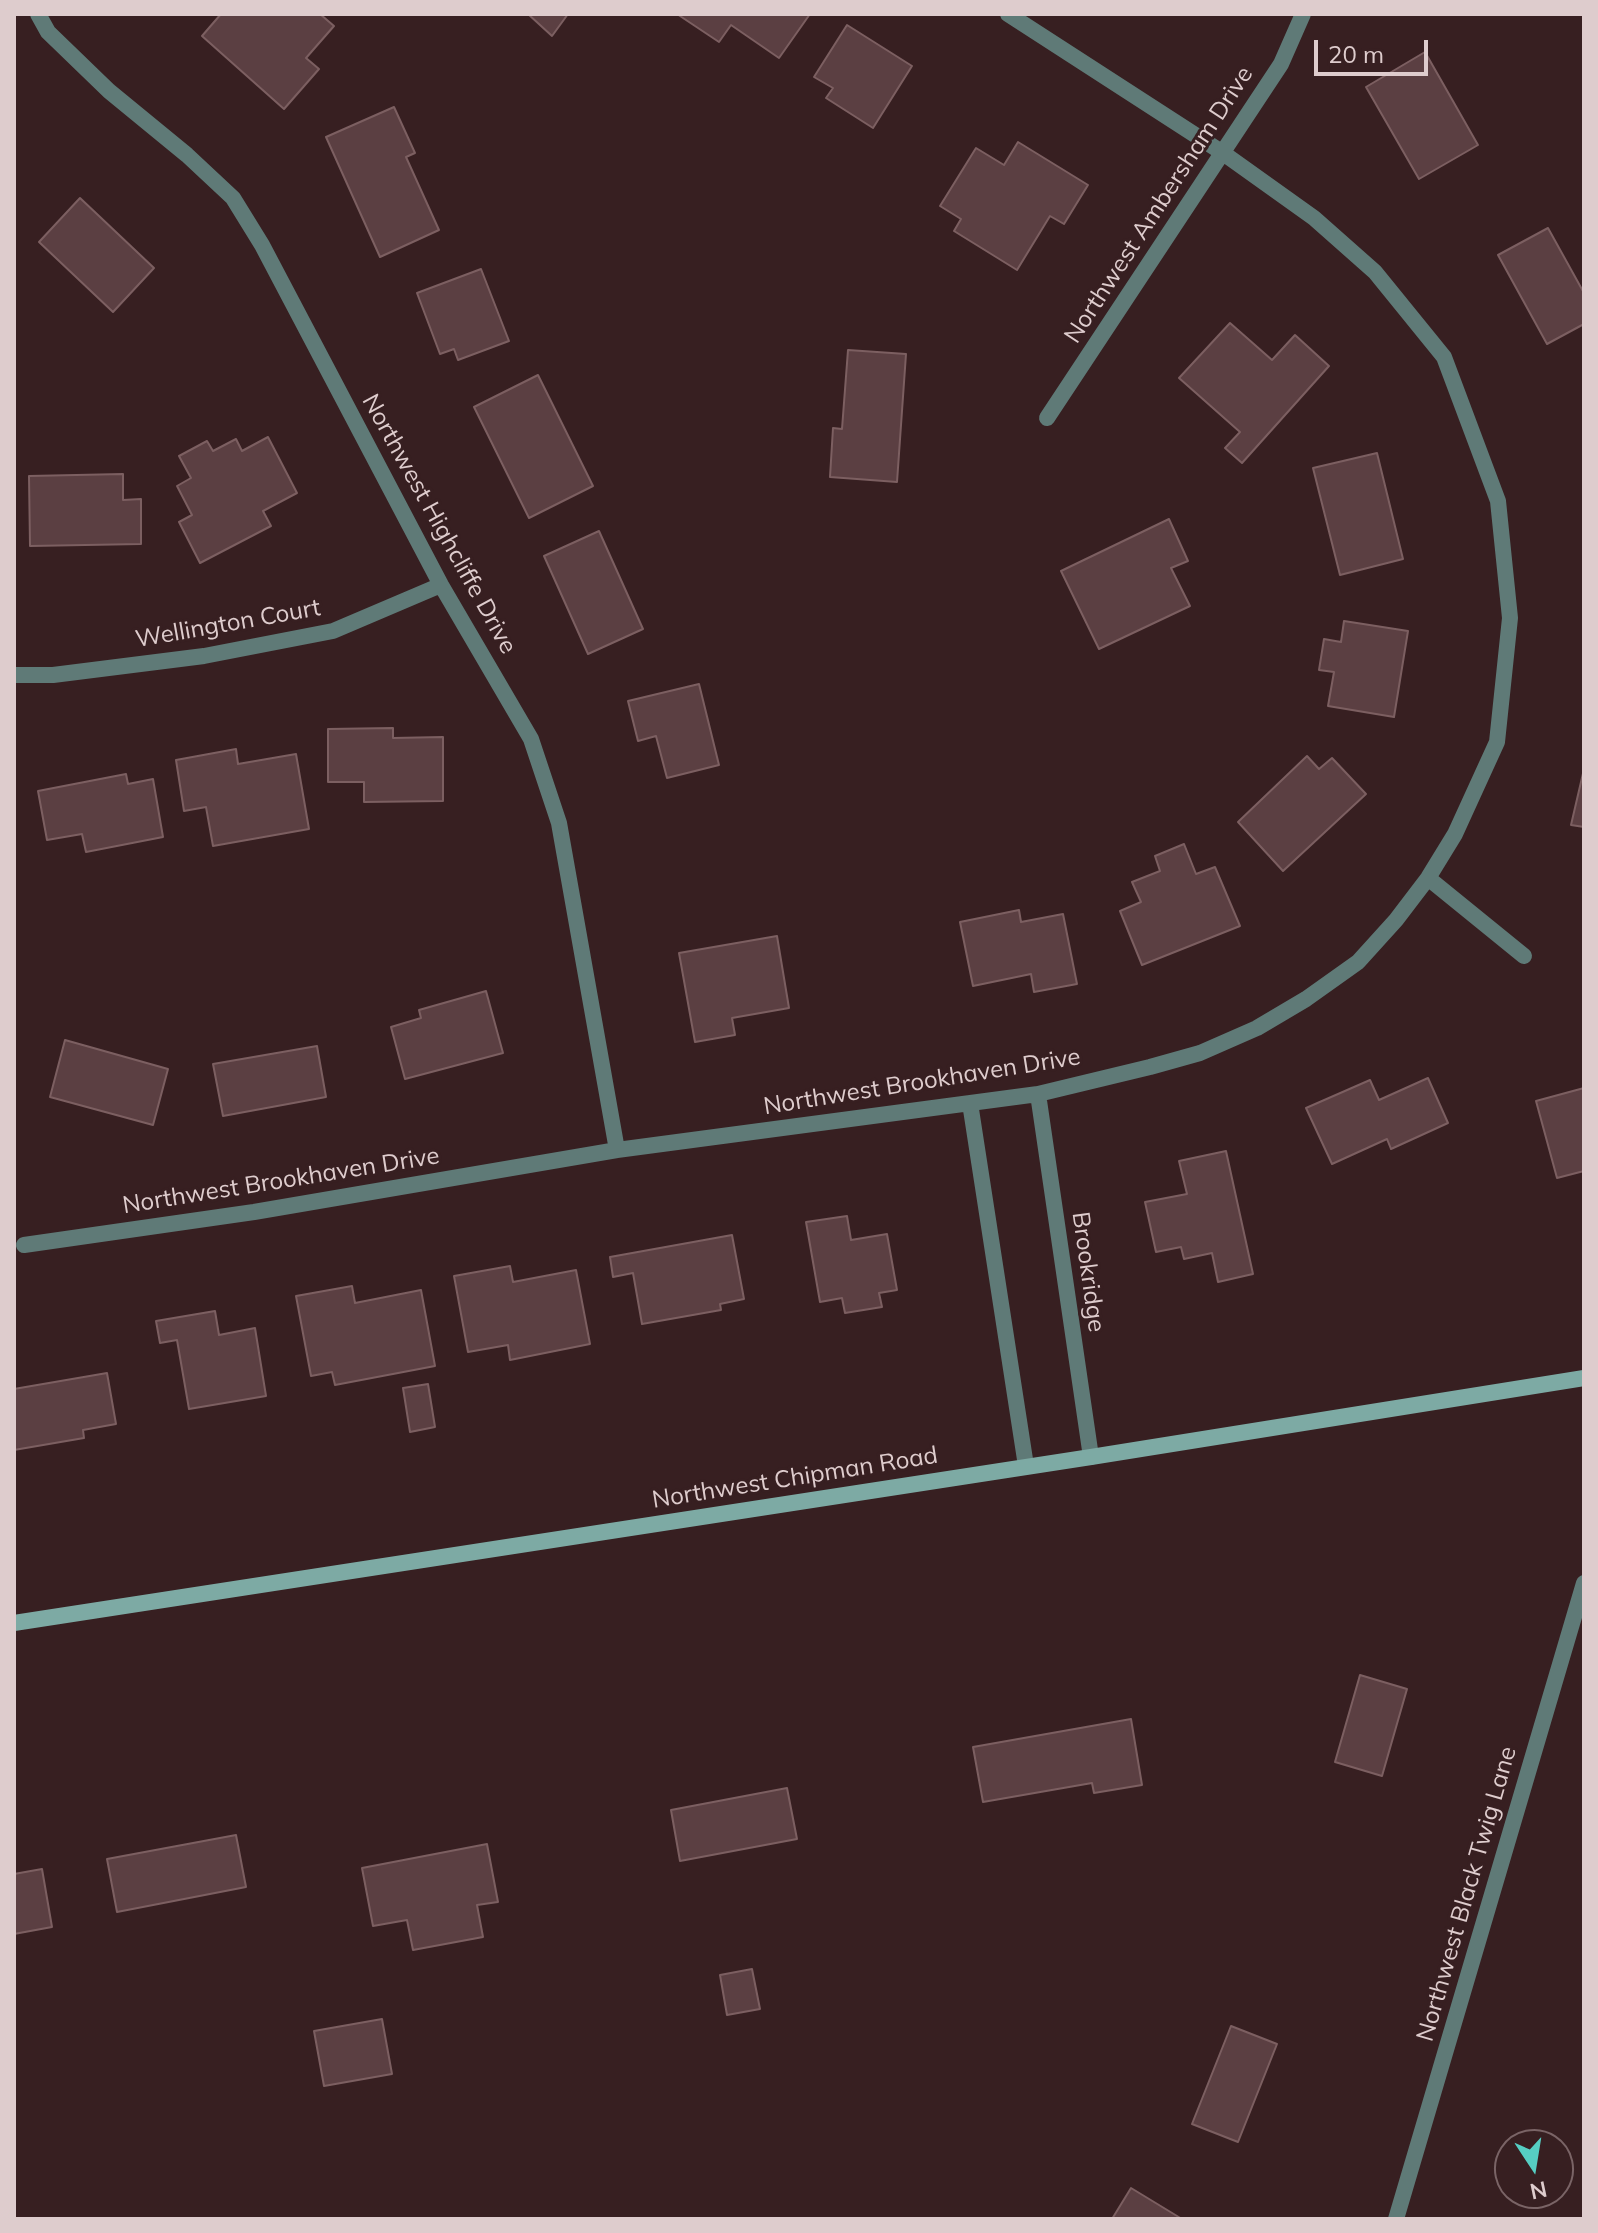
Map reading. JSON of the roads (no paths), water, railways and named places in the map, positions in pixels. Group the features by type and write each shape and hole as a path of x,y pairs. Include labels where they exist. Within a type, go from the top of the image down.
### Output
{"main road":[{"name":"Northwest Chipman Road","path":"14,1623 1584,1378"}],"street":[{"name":"Northwest Highcliffe Drive","path":"38,14 48,32 99,81 233,198 262,245 441,585 531,739 559,823 617,1150"},
{"name":"Northwest Brookhaven Drive","path":"24,1245 254,1212 617,1150 1038,1094 1200,1053 1257,1028 1306,999 1358,962 1396,920 1428,878 1455,834 1497,742 1510,618 1498,501 1444,357 1375,272 1314,218 1223,153 1008,14"},
{"name":"Northwest Ambersham Drive","path":"1047,418 1281,64 1303,14"},
{"name":"Wellington Court","path":"14,675 53,675 204,656 333,631 441,585"},
{"path":"1428,878 1524,956"},
{"name":"Brookridge","path":"1038,1094 1091,1457"},
{"path":"970,1103 1026,1466"},
{"name":"Northwest Black Twig Lane","path":"1396,2219 1584,1583"}]}
